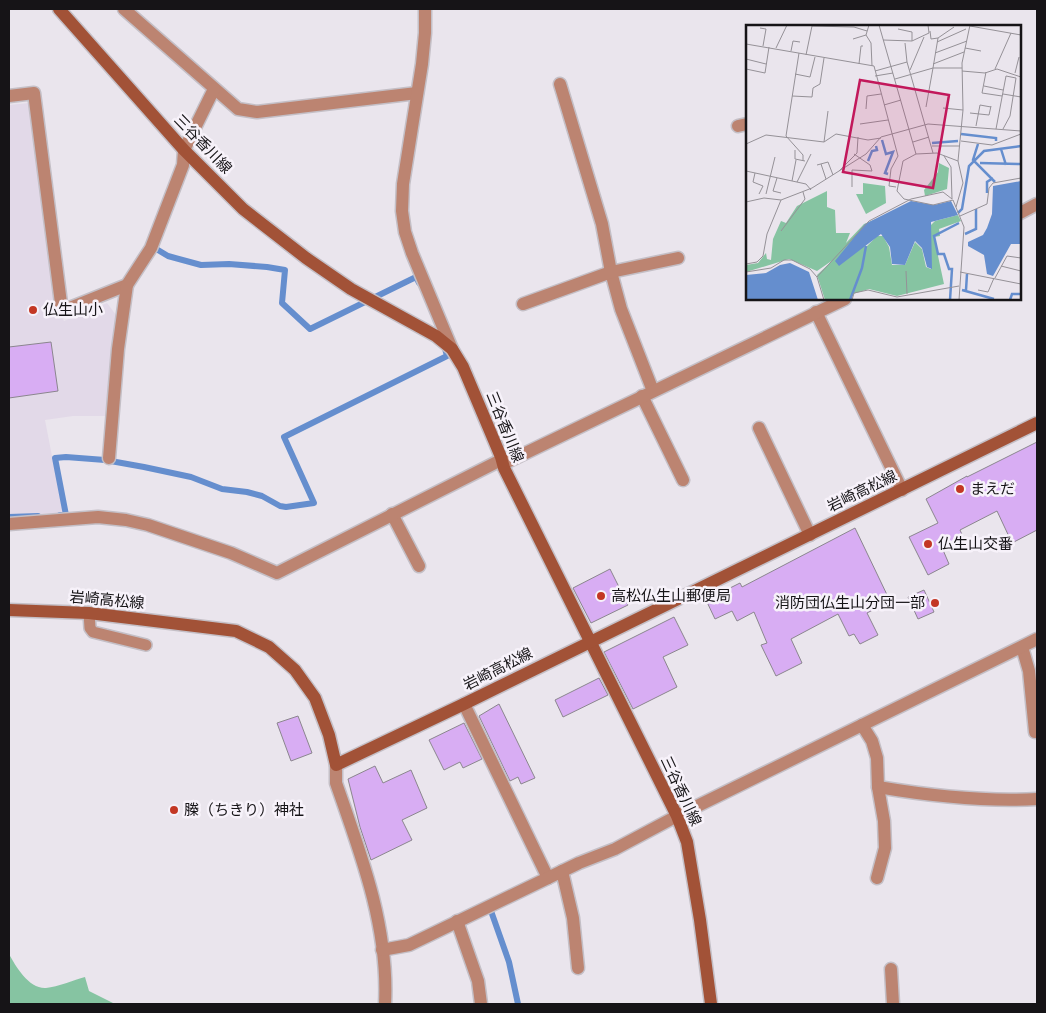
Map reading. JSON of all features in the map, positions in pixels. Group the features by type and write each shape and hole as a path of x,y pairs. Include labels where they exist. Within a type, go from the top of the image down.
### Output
{"main road":[{"name":"三谷香川線","path":"58,9 184,150 243,209 306,258 351,289 436,336 452,349 462,367 504,468 677,816 687,842 711,1004"},
{"name":"岩崎高松線","path":"9,610 89,613 236,631 269,647 295,670 316,698 329,735 336,765 1037,423"}],"street":[{"path":"124,9 238,109 257,112 418,94"},
{"path":"425,9 425,33 418,94 403,184 402,211 405,232 412,253 452,349"},
{"path":"560,84 602,224 611,272 647,394 683,480"},
{"path":"108,458 118,349 127,284 151,248 183,165 184,150 214,89"},
{"path":"9,96 34,93 62,311 127,284"},
{"path":"1021,212 1037,204"},
{"path":"523,304 611,272 678,258"},
{"path":"9,524 98,517 126,520 148,525 231,553 277,574 497,462 509,461 843,300"},
{"path":"816,312 902,490"},
{"path":"760,428 810,535"},
{"path":"392,514 419,566"},
{"path":"382,950 409,945 548,878 615,849 677,816 1037,640"},
{"path":"1022,647 1029,671 1035,732"},
{"path":"464,704 548,878"},
{"path":"862,725 872,741 877,758 878,787 884,821 885,848 876,878"},
{"path":"336,765 336,783 374,900 381,936 385,1004"},
{"path":"878,787 918,794 966,799 1037,799"},
{"path":"562,872 573,918 578,968"},
{"path":"456,921 478,981 481,1004"},
{"path":"891,969 893,1004"}],"lane":[{"path":"89,613 90,628 93,632 146,645"}],"shaded area":[{"name":"仏生山小","path":"29,103 56,305 64,321 107,303 116,315 105,416 73,416 45,420 63,513 9,515 9,105"}],"green space":[{"path":"9,954 15,965 34,985 46,988 85,977 89,991 115,1004 9,1004"}],"building":[{"path":"51,342 58,391 9,398 9,347"},
{"path":"1037,442 1037,530 1012,543 997,511 960,530 964,539 943,550 949,564 928,575 909,537 938,523 926,499 967,476"},
{"path":"855,528 890,601 867,613 878,635 860,644 854,634 849,636 838,614 791,639 802,663 776,676 761,645 767,643 754,612 737,621 732,611 715,619 706,600 740,583 742,587"},
{"path":"610,569 628,605 591,623 573,588"},
{"path":"924,590 934,612 918,619 908,597"},
{"path":"674,617 688,645 663,657 677,687 633,709 604,652"},
{"path":"599,678 608,695 563,717 555,700"},
{"path":"499,704 535,778 521,784 518,777 510,781 479,716"},
{"path":"298,716 312,753 291,761 277,723"},
{"path":"464,723 482,759 463,768 460,762 444,770 429,740"},
{"path":"375,766 383,783 411,770 427,808 402,820 412,840 371,860 360,827 348,779"}],"waterway":[{"path":"158,250 168,256 201,265 229,264 285,270 282,303 310,329 416,277 419,283"},
{"path":"60,515 66,515 55,458 66,457 105,460 191,477 222,489 262,496 280,506 286,507 314,503 284,437 447,356 444,345"},
{"path":"9,517 38,516"},
{"path":"491,911 509,962 518,1004"}],"place":[{"name":"仏生山小","path":"33,310"},
{"name":"まえだ","path":"960,489"},
{"name":"仏生山交番","path":"928,544"},
{"name":"高松仏生山郵便局","path":"601,596"},
{"name":"消防団仏生山分団一部","path":"935,603"},
{"name":"榺（ちきり）神社","path":"174,810"}]}
